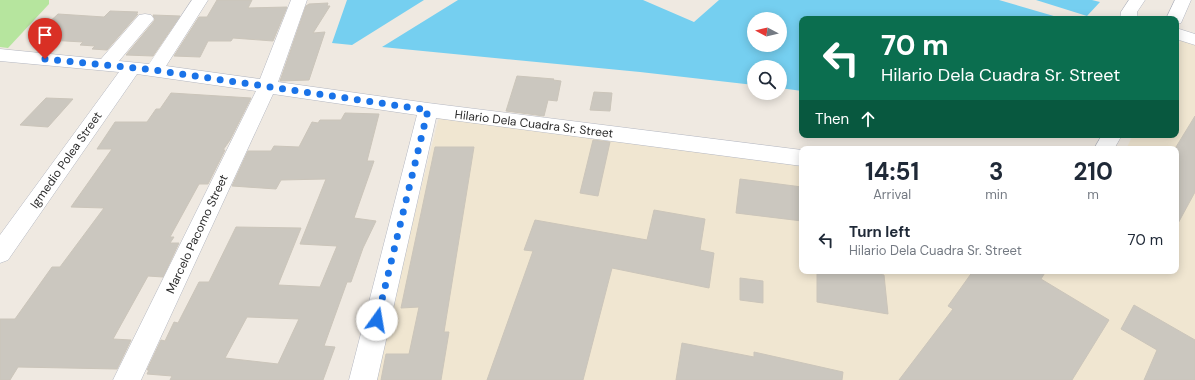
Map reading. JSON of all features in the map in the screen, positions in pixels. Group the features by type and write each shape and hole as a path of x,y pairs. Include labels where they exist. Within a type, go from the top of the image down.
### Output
{"street":[{"path":"154,70 200,0"},
{"name":"Marcelo Pacomo Street","path":"127,380 267,87 299,0"},
{"path":"1129,16 1129,12 1137,0"},
{"path":"1176,16 1183,0"},
{"path":"106,65 145,19"},
{"path":"1179,34 1195,40"},
{"name":"Hilario Dela Cuadra Sr. Street","path":"0,55 154,70 428,110 799,158"},
{"name":"Igmedio Polea Street","path":"0,253 132,68"},
{"path":"363,380 428,110"}],"shaded area":[{"path":"1181,40 1195,45 1195,380 373,380 439,117 799,165 799,274 1179,274 1179,146 1128,146 1132,138 1179,138 1179,44"}],"green space":[{"path":"0,0 49,0 49,4 8,48 0,47"}],"water":[{"path":"347,0 424,0 352,45 332,43"},
{"path":"458,0 643,0 694,22 719,0 999,0 1054,16 799,16 799,91 787,89 787,60 747,60 747,84 640,72 382,47"},
{"path":"1036,0 1092,0 1100,2 1087,16"}],"building":[{"path":"217,0 252,0 248,8 287,7 273,41 233,38 231,41 208,41 200,57 174,56 199,17 207,17"},
{"path":"328,3 327,6 330,6 313,33 325,32 309,80 280,81 306,6 309,4"},
{"path":"110,11 138,12 136,14 138,14 107,50 92,49 95,46 80,45 83,42 31,39 58,14 104,17"},
{"path":"153,15 180,16 153,56 126,55 155,20"},
{"path":"517,76 561,81 557,101 548,100 544,116 506,111"},
{"path":"594,92 612,93 610,111 590,110"},
{"path":"171,93 251,98 230,140 223,150 225,150 208,184 199,184 170,237 174,237 170,243 179,243 163,277 148,276 113,339 131,340 117,369 18,367 10,380 0,380 0,319 15,319 52,267 60,267 104,208 71,207 112,149 97,149 115,122 147,122 156,109 160,109"},
{"path":"46,98 73,99 48,127 20,125"},
{"path":"345,113 379,114 367,161 374,161 354,218 376,221 363,248 351,282 347,282 324,346 335,347 323,380 170,380 172,376 147,374 149,370 147,370 161,340 165,341 174,322 178,323 199,282 209,282 236,227 301,228 278,285 320,287 337,246 300,244 326,179 281,180 276,189 232,186 248,151 271,151 274,146 299,147 312,122 318,123 320,120 341,120","holes":["247,317 299,319 278,364 225,358"]},
{"path":"1195,116 1195,192 1179,221 1179,146 1177,146"},
{"path":"593,140 610,142 598,196 580,193"},
{"path":"435,147 474,147 444,332 449,332 441,380 381,380 386,354 409,354 419,307 401,308"},
{"path":"740,179 799,187 799,221 736,213"},
{"path":"654,210 705,219 700,250 714,253 709,288 612,268 583,380 487,380 533,251 524,250 535,220 647,240"},
{"path":"817,274 884,275 888,314 817,302"},
{"path":"971,274 1044,274 1041,279 1109,320 1072,380 899,380 953,309 948,306"},
{"path":"740,278 763,281 763,303 740,300"},
{"path":"1134,305 1195,340 1195,380 1144,380 1157,350 1121,329"},
{"path":"682,343 754,357 754,352 843,372 842,380 676,380"}],"route":[{"path":"45,59 154,70 428,110 377,320"}]}
